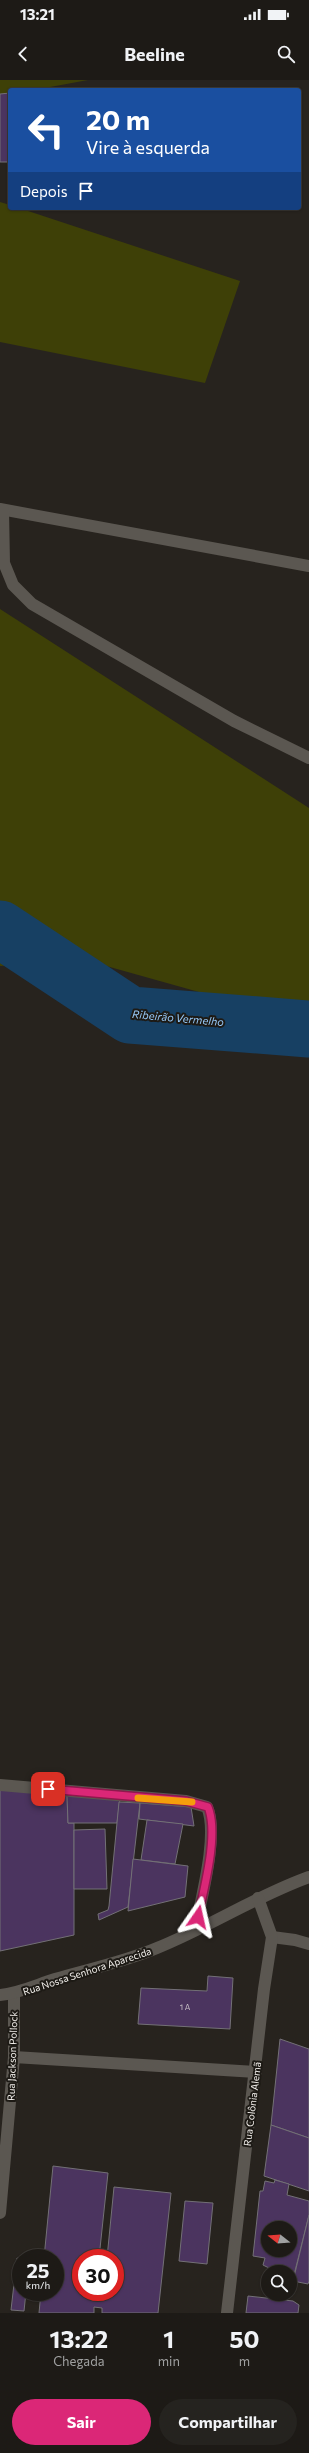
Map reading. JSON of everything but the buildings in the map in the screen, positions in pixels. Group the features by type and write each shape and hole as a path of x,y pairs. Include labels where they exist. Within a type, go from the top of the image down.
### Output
{"street":[{"path":"309,566 2,509 4,563 13,585 32,604 234,721 309,758"},
{"path":"0,1785 186,1801 208,1807 212,1817 211,1840 195,1930"},
{"name":"Rua Nossa Senhora Aparecida","path":"0,1995 14,1994 122,1961 158,1948 258,1898 309,1877"},
{"name":"Rua Colônia Alemã","path":"227,2313 256,2072 264,1989 272,1937 258,1898"},
{"path":"272,1937 295,1940 309,1944"},
{"name":"Rua Jackson Pollock","path":"0,2213 14,2057 14,1994"},
{"path":"14,2057 256,2072"}],"shaded area":[{"path":"0,80 88,80 45,88 8,88 8,106 0,113"},
{"path":"0,202 8,204 8,210 25,210 240,281 205,383 0,342"},
{"path":"0,609 309,808 309,1023 92,962 0,966"}],"waterway":[{"name":"Ribeirão Vermelho","path":"0,929 130,1015 309,1029"}],"slow traffic":[{"path":"138,1798 192,1802"}],"route":[{"path":"48,1789 186,1801 198,1803 208,1807 212,1817 211,1840 198,1917"}]}
